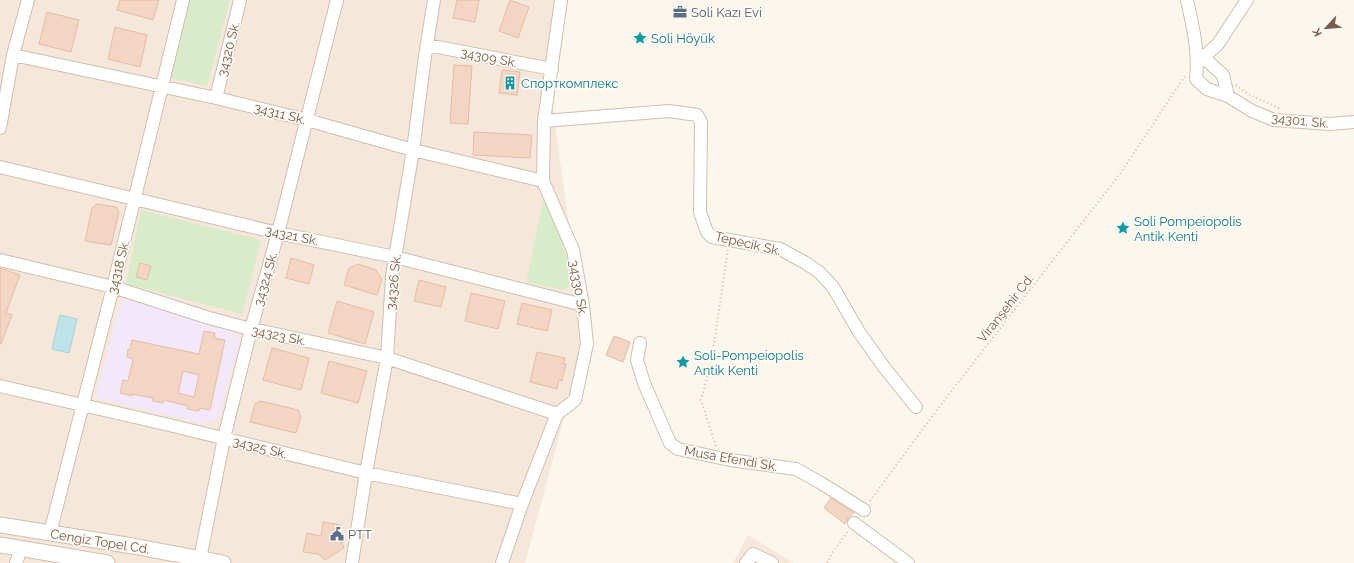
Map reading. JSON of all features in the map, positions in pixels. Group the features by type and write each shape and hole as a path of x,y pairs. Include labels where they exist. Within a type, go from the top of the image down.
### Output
{"street":[{"path":"0,128 13,55 28,0"},
{"name":"34318 Sk.","path":"50,533 113,287 183,0"},
{"name":"34320 Sk.","path":"216,98 240,0"},
{"name":"34324 Sk.","path":"200,559 224,438 337,0"},
{"name":"34326 Sk.","path":"352,563 366,473 388,358 392,276 413,150 426,45 434,0"},
{"name":"34330 Sk.","path":"557,414 575,400 587,344 583,305 573,250 544,181 544,121 561,0"},
{"path":"1187,0 1200,60 1223,75 1228,96"},
{"path":"1200,60 1218,44 1247,0"},
{"name":"34309 Sk.","path":"426,45 552,69"},
{"name":"34311 Sk.","path":"13,55 216,98 306,120 413,150 544,181"},
{"name":"34301. Sk.","path":"1200,60 1196,79 1207,89 1228,96 1252,111 1274,120 1330,124 1354,122"},
{"name":"Tepecik Sk.","path":"544,121 668,111 697,115 701,122 700,212 707,232 712,237 780,249 819,272 833,286 859,332 884,367 916,407"},
{"name":"34321 Sk.","path":"0,167 278,233 395,257 583,305"},
{"name":"34323 Sk.","path":"0,260 113,287 209,318 251,329 388,358 557,414"},
{"name":"Musa Efendi Sk.","path":"640,343 637,360 644,383 670,443 678,449 796,469 864,510"},
{"name":"34325 Sk.","path":"0,386 224,438 366,473 522,504"},
{"path":"502,563 522,504 557,414"},
{"path":"854,523 908,563"},
{"name":"Cengiz Topel Cd.","path":"0,525 133,546 223,563"},
{"name":"Cengiz Topel Cd.","path":"0,545 107,563"},
{"path":"16,563 21,549"},
{"path":"746,563 753,554 772,563"}],"path":[{"name":"Viranşehir Cd.","path":"864,510 936,411 1120,174 1185,75"},
{"path":"1231,80 1248,94 1287,110"},
{"path":"719,457 701,400 711,364 730,240"},
{"path":"827,563 854,523"}],"shaded area":[{"path":"0,0 566,0 551,96 585,340 525,563 0,563"},
{"path":"124,297 231,330 240,340 219,417 203,424 95,398 120,304"},
{"path":"748,535 794,563 733,563"}],"green space":[{"path":"189,0 230,0 207,86 170,78"},
{"path":"545,191 575,283 564,290 526,283"},
{"path":"141,210 261,240 242,314 126,284"}],"water":[{"path":"60,315 77,319 69,353 52,349"}],"building":[{"path":"120,0 159,0 153,20 117,10"},
{"path":"457,0 479,0 475,22 453,18"},
{"path":"510,0 529,7 518,38 499,31"},
{"path":"47,12 79,20 71,52 39,44"},
{"path":"115,27 147,35 140,67 108,59"},
{"path":"454,65 472,66 468,124 450,123"},
{"name":"Спорткомплекс","path":"502,70 520,72 517,95 499,93"},
{"path":"474,132 532,135 530,158 473,155"},
{"path":"97,204 116,207 119,212 111,245 85,241 92,208"},
{"path":"291,258 314,265 309,284 286,278"},
{"path":"140,263 151,266 147,280 136,277"},
{"path":"358,264 376,270 382,279 377,295 344,285 349,268"},
{"path":"0,268 20,275 6,313 12,315 1,344 0,344"},
{"path":"419,280 446,287 441,307 414,301"},
{"path":"471,293 505,301 498,329 465,321"},
{"path":"337,301 374,312 365,344 328,333"},
{"path":"522,303 552,310 547,331 517,324"},
{"path":"204,331 215,333 214,338 225,340 210,410 200,408 199,411 187,409 188,406 164,400 163,403 153,401 153,398 120,393 123,380 128,381 133,359 127,357 128,349 130,350 132,340 199,354","holes":["183,371 199,375 194,397 178,393"]},
{"path":"614,336 630,342 623,362 606,355"},
{"path":"272,348 309,358 301,390 263,380"},
{"path":"537,352 565,358 563,364 566,364 562,381 559,380 557,389 530,382"},
{"path":"329,361 367,371 358,403 321,393"},
{"path":"261,401 298,410 301,417 296,433 250,422 255,404"},
{"path":"831,498 854,513 848,518 845,524 824,508"},
{"path":"323,522 341,525 338,538 341,540 344,548 325,560 318,554 303,552 307,533 321,536"}],"place":[{"name":"Soli Kazı Evi","path":"680,12"},
{"name":"Soli Höyük","path":"640,38"},
{"name":"Спорткомплекс","path":"510,83"},
{"name":"Soli Pompeiopolis Antik Kenti","path":"1123,228"},
{"name":"Soli-Pompeiopolis Antik Kenti","path":"683,362"},
{"name":"PTT","path":"337,534"}]}
